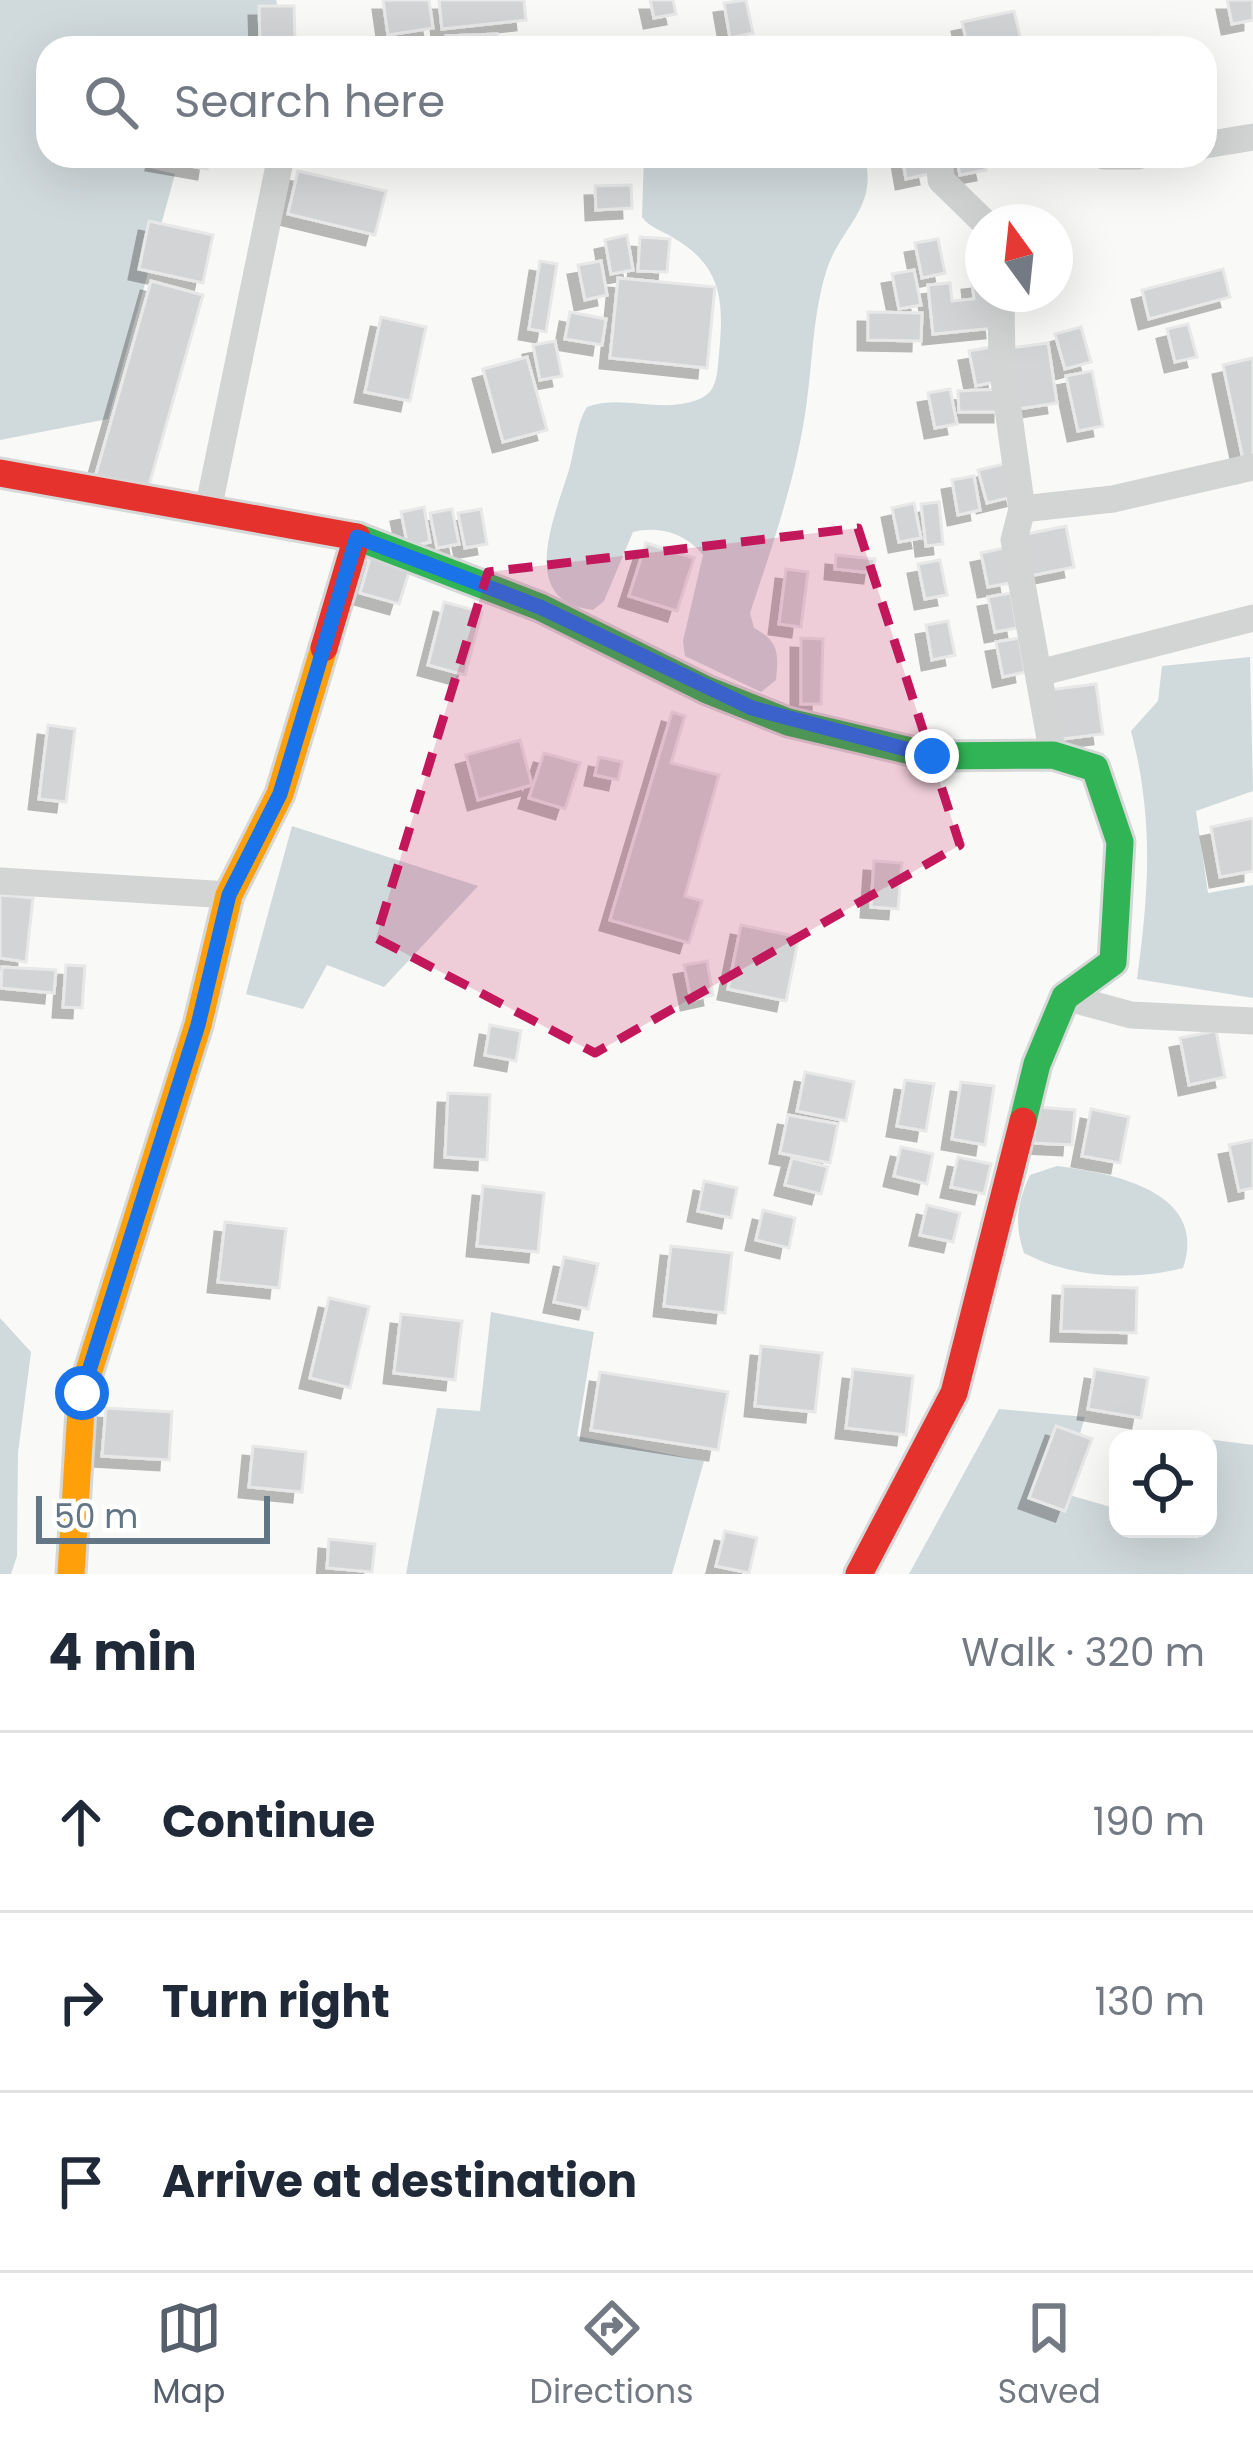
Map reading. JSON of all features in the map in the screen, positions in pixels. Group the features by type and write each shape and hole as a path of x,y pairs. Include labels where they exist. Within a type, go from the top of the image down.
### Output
{"street":[{"path":"1217,143 1253,137"},
{"path":"208,510 279,168"},
{"path":"940,168 940,180 965,204"},
{"path":"1000,312 1002,366 1022,509 1014,540 1053,755"},
{"path":"1022,509 1113,499 1253,466"},
{"path":"0,472 357,537 540,607 707,690 788,722 932,756 1053,755 1095,768 1120,817 1123,865 1113,962 1065,997 1021,1122 954,1393 859,1574"},
{"path":"70,1574 82,1393 198,1025 229,895 280,794 357,537"},
{"path":"1040,673 1253,618"},
{"path":"0,881 229,895"},
{"path":"1065,997 1131,1015 1253,1021"}],"highlighted area":[{"path":"858,528 960,845 595,1053 376,938 488,572"}],"shaded area":[{"path":"0,0 276,0 283,36 36,36 36,168 150,168 175,174 108,419 0,440"},
{"path":"644,168 866,168 862,204 826,272 798,454 750,613 754,628 768,638 777,655 776,680 761,692 685,656 683,641 703,555 681,537 653,530 633,532 604,601 593,610 569,604 555,591 548,574 550,532 587,407 614,402 683,404 709,393 717,375 721,318 711,273 689,248 642,217"},
{"path":"1250,657 1253,791 1196,811 1208,893 1253,885 1253,998 1137,979 1147,855 1143,795 1131,731 1158,701 1162,666"},
{"path":"292,826 478,886 384,987 327,965 303,1009 246,994"},
{"path":"1057,1166 1128,1181 1169,1204 1182,1221 1187,1242 1183,1268 1102,1275 1062,1268 1024,1253 1018,1223 1026,1185 1030,1175"},
{"path":"491,1312 594,1332 577,1436 704,1461 672,1574 406,1574 437,1408 480,1411"},
{"path":"0,1318 31,1352 18,1453 17,1556 11,1574 0,1574"},
{"path":"999,1409 1085,1417 1062,1493 1109,1506 1109,1538 1217,1538 1217,1440 1253,1445 1253,1574 909,1574"}],"building":[{"path":"383,0 429,0 433,28 388,35"},
{"path":"439,0 524,0 526,20 442,29"},
{"path":"650,0 673,0 676,14 654,18"},
{"path":"746,0 753,33 730,36 724,3"},
{"path":"1227,0 1253,0 1253,20 1232,24"},
{"path":"259,6 294,6 295,36 260,36"},
{"path":"1014,11 1020,36 965,36 962,22"},
{"path":"904,168 928,168 929,174 906,179"},
{"path":"959,168 986,168 986,170 960,175"},
{"path":"298,171 386,191 375,235 288,214"},
{"path":"631,185 632,208 596,210 595,186"},
{"path":"149,221 213,235 203,283 139,269"},
{"path":"627,235 633,270 611,274 605,240"},
{"path":"640,237 670,239 667,272 638,271"},
{"path":"938,239 945,273 922,278 915,243"},
{"path":"540,261 557,264 546,332 529,329"},
{"path":"601,261 607,295 585,300 578,265"},
{"path":"1223,269 1230,297 1149,319 1142,290"},
{"path":"914,270 921,305 899,309 892,274"},
{"path":"618,278 715,287 707,368 610,358"},
{"path":"151,281 203,295 146,496 94,481"},
{"path":"950,283 952,301 965,300 965,312 994,312 995,328 933,334 928,285"},
{"path":"570,312 606,319 602,345 565,339"},
{"path":"868,312 922,313 921,341 868,340"},
{"path":"381,317 426,327 410,401 365,392"},
{"path":"1188,324 1197,357 1175,362 1167,329"},
{"path":"1081,327 1091,362 1065,369 1055,334"},
{"path":"555,341 562,376 540,380 533,345"},
{"path":"1048,343 1057,403 1018,409 1010,348"},
{"path":"992,347 998,381 976,386 969,351"},
{"path":"527,357 547,430 503,442 483,369"},
{"path":"1253,358 1253,471 1246,473 1223,365"},
{"path":"1092,371 1103,426 1078,431 1066,376"},
{"path":"950,389 957,424 935,428 928,393"},
{"path":"1003,389 1003,412 959,412 958,391"},
{"path":"1008,463 1016,496 987,503 978,470"},
{"path":"974,476 980,510 958,515 952,480"},
{"path":"939,502 943,544 926,546 921,504"},
{"path":"914,503 921,538 899,542 892,508"},
{"path":"424,507 430,542 408,547 401,512"},
{"path":"452,509 459,544 437,548 430,513"},
{"path":"481,509 487,544 465,548 458,513"},
{"path":"1066,526 1074,567 1030,576 1022,535"},
{"path":"646,543 694,558 677,611 629,596"},
{"path":"1004,548 1010,583 988,587 981,553"},
{"path":"372,551 412,563 399,604 360,593"},
{"path":"836,555 875,559 873,573 835,569"},
{"path":"940,560 947,595 925,599 918,564"},
{"path":"786,569 808,572 801,627 779,624"},
{"path":"1011,593 1017,628 995,632 988,597"},
{"path":"444,602 482,612 465,675 428,665"},
{"path":"948,621 955,655 932,660 926,625"},
{"path":"801,638 823,639 821,704 801,704"},
{"path":"1019,638 1025,672 1003,677 996,642"},
{"path":"1096,684 1103,734 1054,740 1048,690"},
{"path":"672,712 685,716 671,763 719,775 685,896 702,901 689,943 610,920"},
{"path":"48,725 75,729 66,802 39,799"},
{"path":"520,740 532,785 478,800 466,755"},
{"path":"544,753 580,763 565,809 529,798"},
{"path":"599,757 622,762 618,780 595,775"},
{"path":"1253,818 1253,871 1220,877 1211,827"},
{"path":"874,861 902,863 898,909 871,907"},
{"path":"0,895 33,898 26,962 0,958"},
{"path":"741,925 799,937 786,1001 728,989"},
{"path":"707,961 713,995 691,1000 684,965"},
{"path":"66,965 85,966 82,1008 63,1007"},
{"path":"2,967 56,970 54,993 1,988"},
{"path":"490,1025 521,1031 516,1061 485,1055"},
{"path":"1216,1031 1225,1077 1189,1085 1180,1038"},
{"path":"805,1072 854,1082 846,1121 797,1111"},
{"path":"905,1080 934,1084 926,1131 897,1126"},
{"path":"961,1082 994,1086 985,1145 952,1139"},
{"path":"448,1093 490,1095 487,1160 445,1157"},
{"path":"1037,1107 1075,1110 1072,1145 1034,1143"},
{"path":"1091,1109 1129,1117 1120,1163 1082,1156"},
{"path":"788,1115 838,1124 830,1163 780,1153"},
{"path":"1253,1140 1253,1188 1239,1191 1229,1145"},
{"path":"901,1147 933,1154 927,1184 894,1176"},
{"path":"958,1157 991,1164 984,1194 951,1187"},
{"path":"792,1158 828,1167 821,1194 785,1185"},
{"path":"704,1181 737,1188 731,1218 698,1211"},
{"path":"483,1186 544,1193 538,1252 477,1246"},
{"path":"927,1205 960,1213 953,1242 920,1235"},
{"path":"763,1210 795,1218 789,1248 756,1240"},
{"path":"225,1222 286,1229 279,1288 218,1282"},
{"path":"671,1246 732,1253 725,1313 664,1306"},
{"path":"564,1257 598,1264 588,1309 554,1302"},
{"path":"1063,1286 1137,1288 1136,1333 1061,1331"},
{"path":"329,1298 369,1307 350,1388 310,1378"},
{"path":"401,1314 462,1321 455,1380 394,1373"},
{"path":"761,1346 822,1353 815,1412 755,1406"},
{"path":"853,1369 913,1376 906,1435 846,1428"},
{"path":"1095,1369 1148,1378 1141,1418 1088,1409"},
{"path":"600,1372 728,1392 718,1450 591,1430"},
{"path":"106,1408 172,1412 169,1460 102,1456"},
{"path":"1056,1426 1092,1439 1065,1511 1029,1498"},
{"path":"253,1446 306,1452 302,1492 249,1487"},
{"path":"725,1531 757,1538 749,1573 716,1566"},
{"path":"329,1539 375,1544 372,1572 327,1568"}],"traffic: fast":[{"path":"357,537 540,607 707,690 788,722 932,756 1053,755 1095,768 1120,842 1113,962 1065,997 1037,1064 1023,1121"}],"traffic: slow":[{"path":"71,1574 82,1393 198,1025 229,895 280,794 324,648"}],"traffic: jam":[{"path":"0,473 357,537 324,648"},
{"path":"859,1574 954,1393 1023,1121"}],"route":[{"path":"82,1393 198,1025 229,895 280,794 357,537 540,607 707,690 788,722 932,756"}]}
